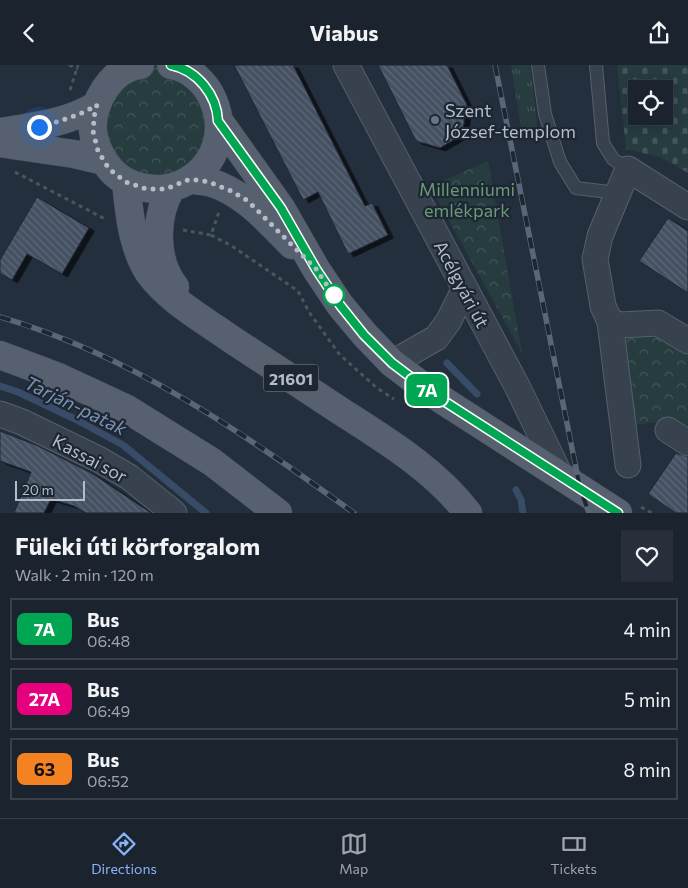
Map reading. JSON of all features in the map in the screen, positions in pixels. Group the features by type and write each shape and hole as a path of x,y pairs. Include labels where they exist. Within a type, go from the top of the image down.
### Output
{"main road":[{"path":"140,65 118,75 103,91 95,110 93,131 98,151 109,169 126,182 146,189 166,189 181,183 203,169 214,152 220,132 218,111 209,91 196,76 178,66 171,65"},
{"path":"0,132 46,125 86,112 97,105"},
{"path":"218,121 281,208 316,269 340,305 364,335 392,363 433,394 618,513"},
{"path":"4,156 74,154 104,161"},
{"name":"21601","path":"126,182 135,240 149,272 170,296 374,432 436,479 468,513"},
{"path":"181,183 209,182 231,191 248,201 316,269"},
{"name":"21601","path":"181,183 164,203 159,225 162,261 173,284 208,323"},
{"path":"0,355 56,376 127,409 212,462 278,513"}],"street":[{"name":"Acélgyári út","path":"346,65 540,430 562,477"},
{"path":"628,465 610,321 603,306 595,259 600,235 628,169 688,207"},
{"path":"392,363 436,338 448,322 465,288"},
{"path":"610,321 621,325 658,323 688,341"},
{"name":"Kassai sor","path":"0,414 22,422 100,460 129,477 174,513"},
{"path":"668,430 688,443"}],"lane":[{"path":"538,65 545,114 560,162 576,188 617,193"},
{"path":"596,65 604,143 607,152 613,159 628,169"}],"path":[{"path":"70,65 78,69"},
{"path":"4,156 112,223"}],"green space":[{"path":"140,65 171,65 209,91 203,169 126,182 95,110"},
{"path":"511,65 530,65 538,132 522,134"},
{"path":"617,65 688,65 688,173 660,157 626,149"},
{"name":"Millenniumi emlékpark","path":"488,161 522,353 430,186"},
{"path":"649,331 688,347 688,429 661,422 632,425 624,336"}],"building":[{"path":"234,65 293,65 365,206 372,203 388,235 348,254 318,192 303,200"},
{"name":"Szent József-templom","path":"378,65 447,65 467,105 462,135 440,148 416,141"},
{"path":"37,197 89,228 62,274 27,254 12,280 0,273 0,260"},
{"path":"668,218 688,231 688,293 639,261"},
{"path":"0,431 38,446 93,474 151,513 86,513 74,506 51,499 44,513 14,513 31,472 0,461"},
{"path":"676,453 688,457 688,513 676,513 648,494"}],"waterway":[{"path":"447,363 477,394"},
{"name":"Tarján-patak","path":"0,386 18,392 75,419 123,445 206,513"},
{"path":"516,490 521,500 523,513"}],"railway":[{"path":"495,65 580,488 589,513"},
{"path":"0,317 48,333 141,375 229,426 354,513"}],"bus line":[{"name":"7A","path":"171,65 178,66 196,76 209,91 218,111 218,121 281,208 316,269 340,305 364,335 392,363 433,394 618,513"}],"place":[{"name":"Szent József-templom","path":"435,120"}],"route":[{"path":"39,127 86,112 97,105 93,131 98,151 109,169 126,182 146,189 166,189 190,179 209,182 231,191 248,201 316,269 335,297 334,295"}]}
